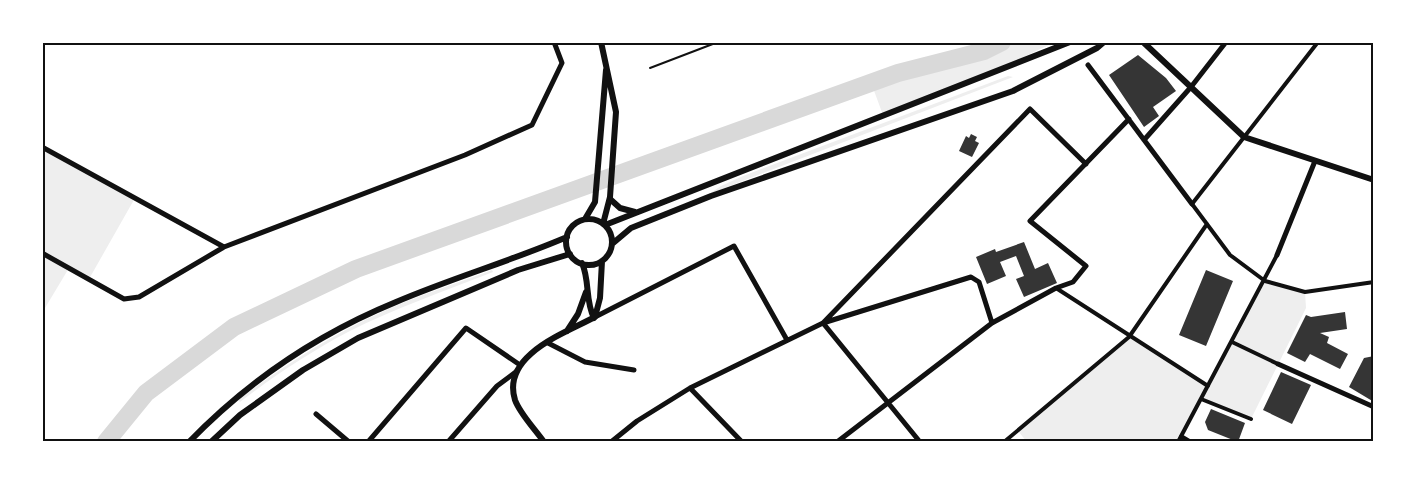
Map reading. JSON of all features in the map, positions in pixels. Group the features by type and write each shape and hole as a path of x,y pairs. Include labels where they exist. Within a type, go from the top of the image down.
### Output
{"street":[{"path":"42,253 124,299 139,297 224,247 465,155 532,125 562,63 554,42"},
{"path":"601,42 616,112 610,198 604,225"},
{"path":"604,225 1070,42"},
{"path":"595,318 600,297 602,261 612,244 631,228 711,196 1013,91 1097,48 1104,42"},
{"path":"1143,42 1244,137 1374,180"},
{"path":"1144,140 1191,87 1226,42"},
{"path":"1192,204 1318,42"},
{"path":"602,261 589,265 582,264 570,254 567,248 567,237 571,228 585,219 595,202 607,63"},
{"path":"1088,65 1230,255 1265,280 1305,292 1374,282"},
{"path":"823,323 1030,109 1086,164"},
{"path":"837,442 992,323 1056,288 1073,282 1086,266 1030,221 1129,119"},
{"path":"42,147 224,247"},
{"path":"1178,442 1265,280 1315,161"},
{"path":"610,198 620,208 636,212"},
{"path":"585,219 591,219 604,225 610,232 612,244"},
{"path":"1004,442 1129,337 1207,224"},
{"path":"189,442 264,375 332,332 396,302 567,237"},
{"path":"448,442 497,386 518,368 531,352 734,246 787,340"},
{"path":"211,442 240,415 303,370 358,338 518,270 570,254"},
{"path":"582,264 588,283 589,310 595,318"},
{"path":"611,442 637,421 690,388 823,323 971,277 979,282 992,323"},
{"path":"565,333 578,314 588,283"},
{"path":"1056,288 1208,387"},
{"path":"823,323 920,442"},
{"path":"368,442 466,328 518,368"},
{"path":"1232,342 1374,407"},
{"path":"548,343 585,362 634,370"},
{"path":"518,368 513,382 516,402 544,442"},
{"path":"690,388 742,442"},
{"path":"1201,399 1251,420"},
{"path":"316,414 349,442"},
{"path":"1181,436 1191,442"}],"lane":[{"path":"650,68 717,42"}],"shaded area":[{"path":"1015,42 1055,42 992,72 883,115 873,88 988,56"},
{"path":"1008,76 1013,77 709,194 743,176"},
{"path":"42,150 135,198 89,279 69,268 42,313"},
{"path":"492,270 493,272 402,307 348,332 292,365 240,402 238,400 306,353 361,322 407,301"},
{"path":"1265,281 1305,292 1306,308 1251,419 1201,399 1178,442 1027,442 1018,431 1129,337 1208,386"}],"building":[{"path":"1138,55 1166,78 1176,91 1153,107 1159,116 1144,127 1109,75"},
{"path":"971,134 977,137 975,141 979,143 972,157 959,151 966,136 969,138"},
{"path":"1024,242 1035,269 1048,263 1057,283 1024,297 1016,279 1024,276 1016,256 1000,262 1006,276 987,284 976,257 995,249 996,252"},
{"path":"1206,270 1233,281 1206,346 1179,335"},
{"path":"1345,312 1347,329 1320,333 1329,337 1327,343 1348,354 1340,369 1310,354 1305,362 1287,353 1306,315 1311,317"},
{"path":"1374,356 1374,402 1349,387 1364,358"},
{"path":"1281,372 1311,385 1292,424 1263,410"},
{"path":"1211,409 1245,423 1238,442 1208,430 1205,422"}],"waterway":[{"path":"106,442 146,393 234,327 356,269 898,73 984,51 1002,42"}]}
